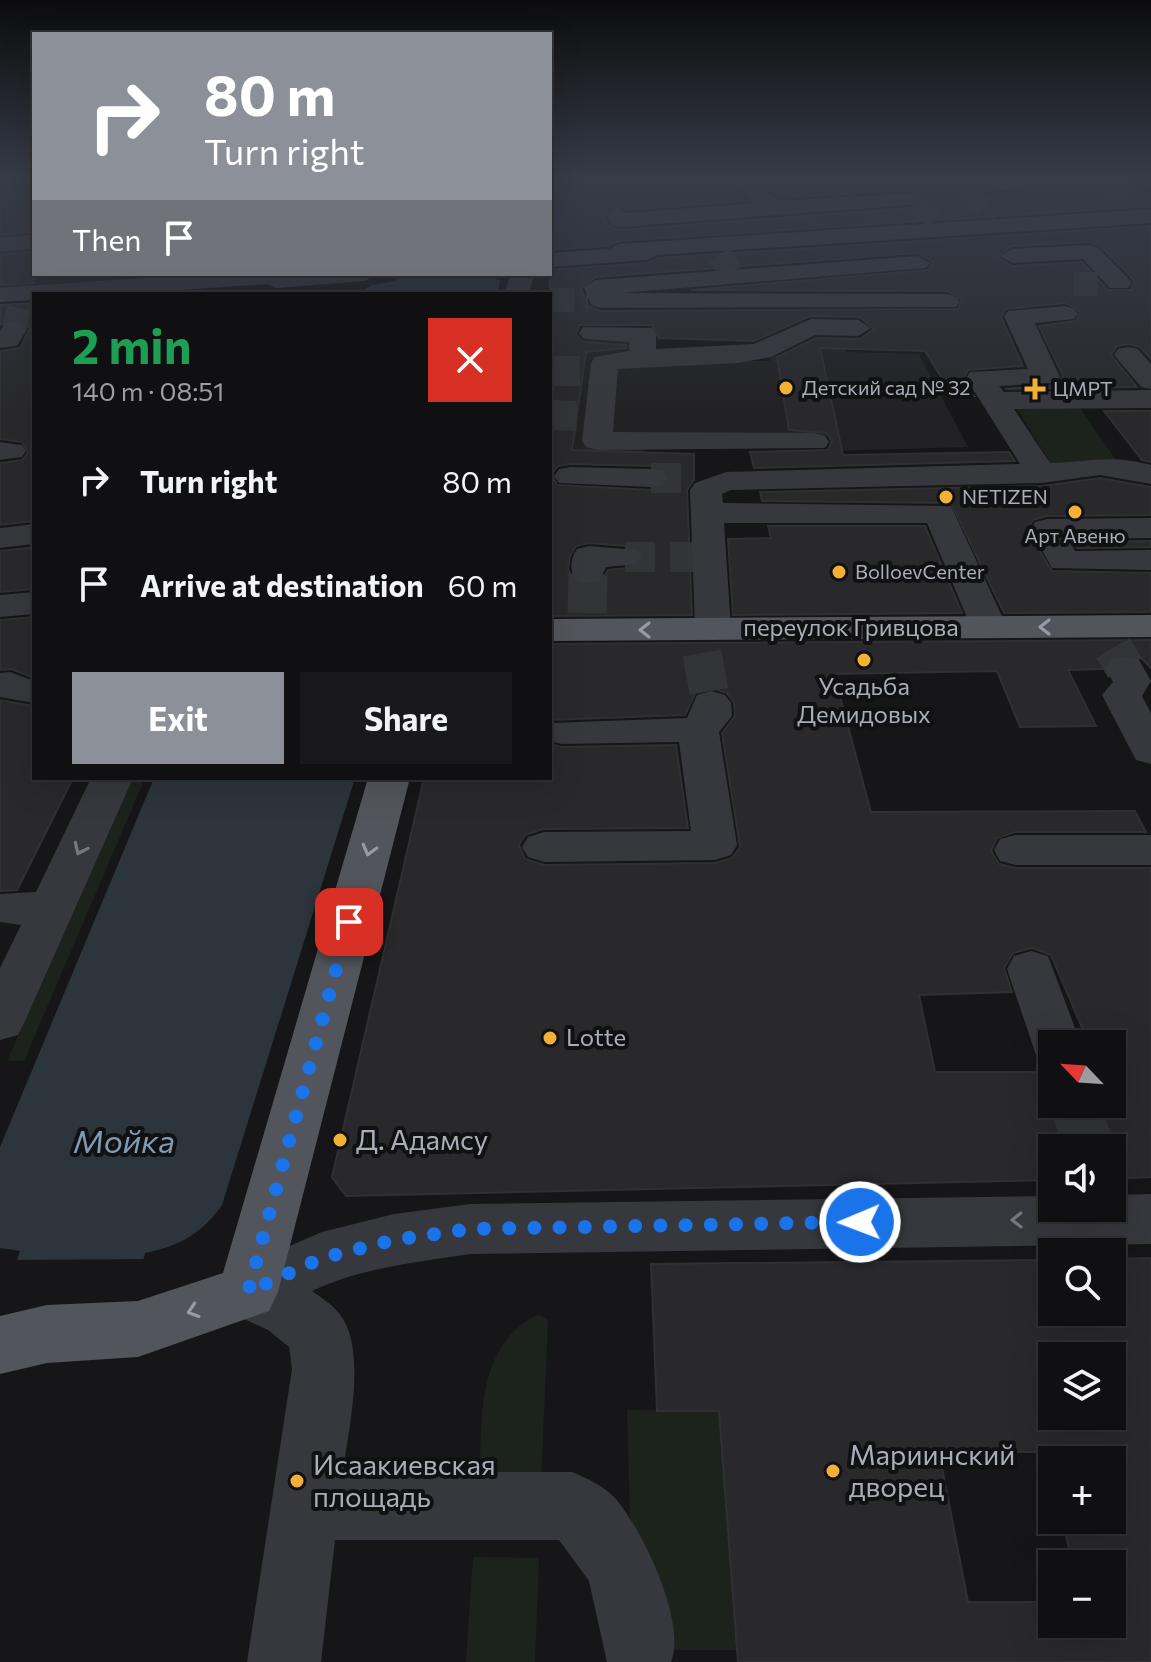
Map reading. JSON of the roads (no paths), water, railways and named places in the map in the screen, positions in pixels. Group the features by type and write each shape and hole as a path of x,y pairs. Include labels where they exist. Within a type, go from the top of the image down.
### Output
{"main road":[{"name":"переулок Гривцова","path":"574,624 705,637 989,627 1113,648 1151,626"},
{"path":"16,1333 128,1330 248,1292 388,780"}],"street":[{"path":"552,258 725,263 929,262 950,314 594,300 596,287 725,263 798,257"},
{"path":"1030,257 1050,276"},
{"path":"1093,257 1121,286"},
{"path":"151,292 288,276"},
{"path":"129,292 347,279"},
{"path":"1042,474 980,378 1046,377 1039,365 1030,332 1017,316 1060,309"},
{"path":"814,442 597,441 591,393 605,363 642,357 761,351 811,327 885,328"},
{"path":"592,333 643,334 642,357"},
{"path":"1128,355 1151,381"},
{"path":"994,400 1098,419 1151,399"},
{"path":"1098,419 1142,471"},
{"path":"705,492 726,481 1042,474 1071,472 1080,468 1142,471"},
{"path":"570,476 651,478"},
{"path":"705,492 701,558 705,637"},
{"path":"705,492 939,513 989,627"},
{"path":"1151,528 1047,529 1064,561 1151,560"},
{"path":"0,538 32,534"},
{"path":"588,573 589,556 625,557"},
{"path":"0,606 32,603"},
{"path":"1113,648 1133,683 1122,695 1151,751"},
{"path":"544,847 715,845 704,717 561,732"},
{"path":"0,1021 30,908 111,780"},
{"path":"1016,850 1151,850"},
{"path":"1031,969 1051,1030"},
{"path":"248,1292 322,1258 394,1240 470,1229 1038,1217"},
{"path":"248,1292 290,1310 317,1332 324,1369 284,1662"},
{"path":"305,1506 572,1506 586,1516 625,1579 635,1606 639,1650"}],"water":[{"path":"397,276 487,276 500,281 497,292 360,292 372,285 396,281"},
{"name":"Мойка","path":"153,780 354,780 222,1205 206,1224 189,1237 169,1247 145,1253 38,1662 0,1662 0,1310 20,1251 0,1248 0,1147"}],"tunnel":[{"path":"720,257 733,273"},
{"path":"1074,284 1105,284"},
{"path":"552,300 588,300"},
{"path":"14,329 19,308"},
{"path":"552,371 583,371"},
{"path":"552,415 577,416"},
{"path":"651,478 692,478"},
{"path":"625,557 693,557"},
{"path":"587,613 588,573"},
{"path":"1113,648 1125,668"},
{"path":"702,653 711,703"},
{"path":"1079,1118 1085,1134"}],"place":[{"name":"Детский сад № 32","path":"786,388"},
{"name":"ЦМРТ","path":"1035,389"},
{"name":"NETIZEN","path":"946,497"},
{"name":"Арт Авеню","path":"1075,512"},
{"name":"BolloevCenter","path":"839,572"},
{"name":"Усадьба Демидовых","path":"864,660"},
{"name":"Lotte","path":"550,1038"},
{"name":"Д. Адамсу","path":"340,1140"},
{"name":"Мариинский дворец","path":"833,1471"},
{"name":"Исаакиевская площадь","path":"297,1481"}]}
